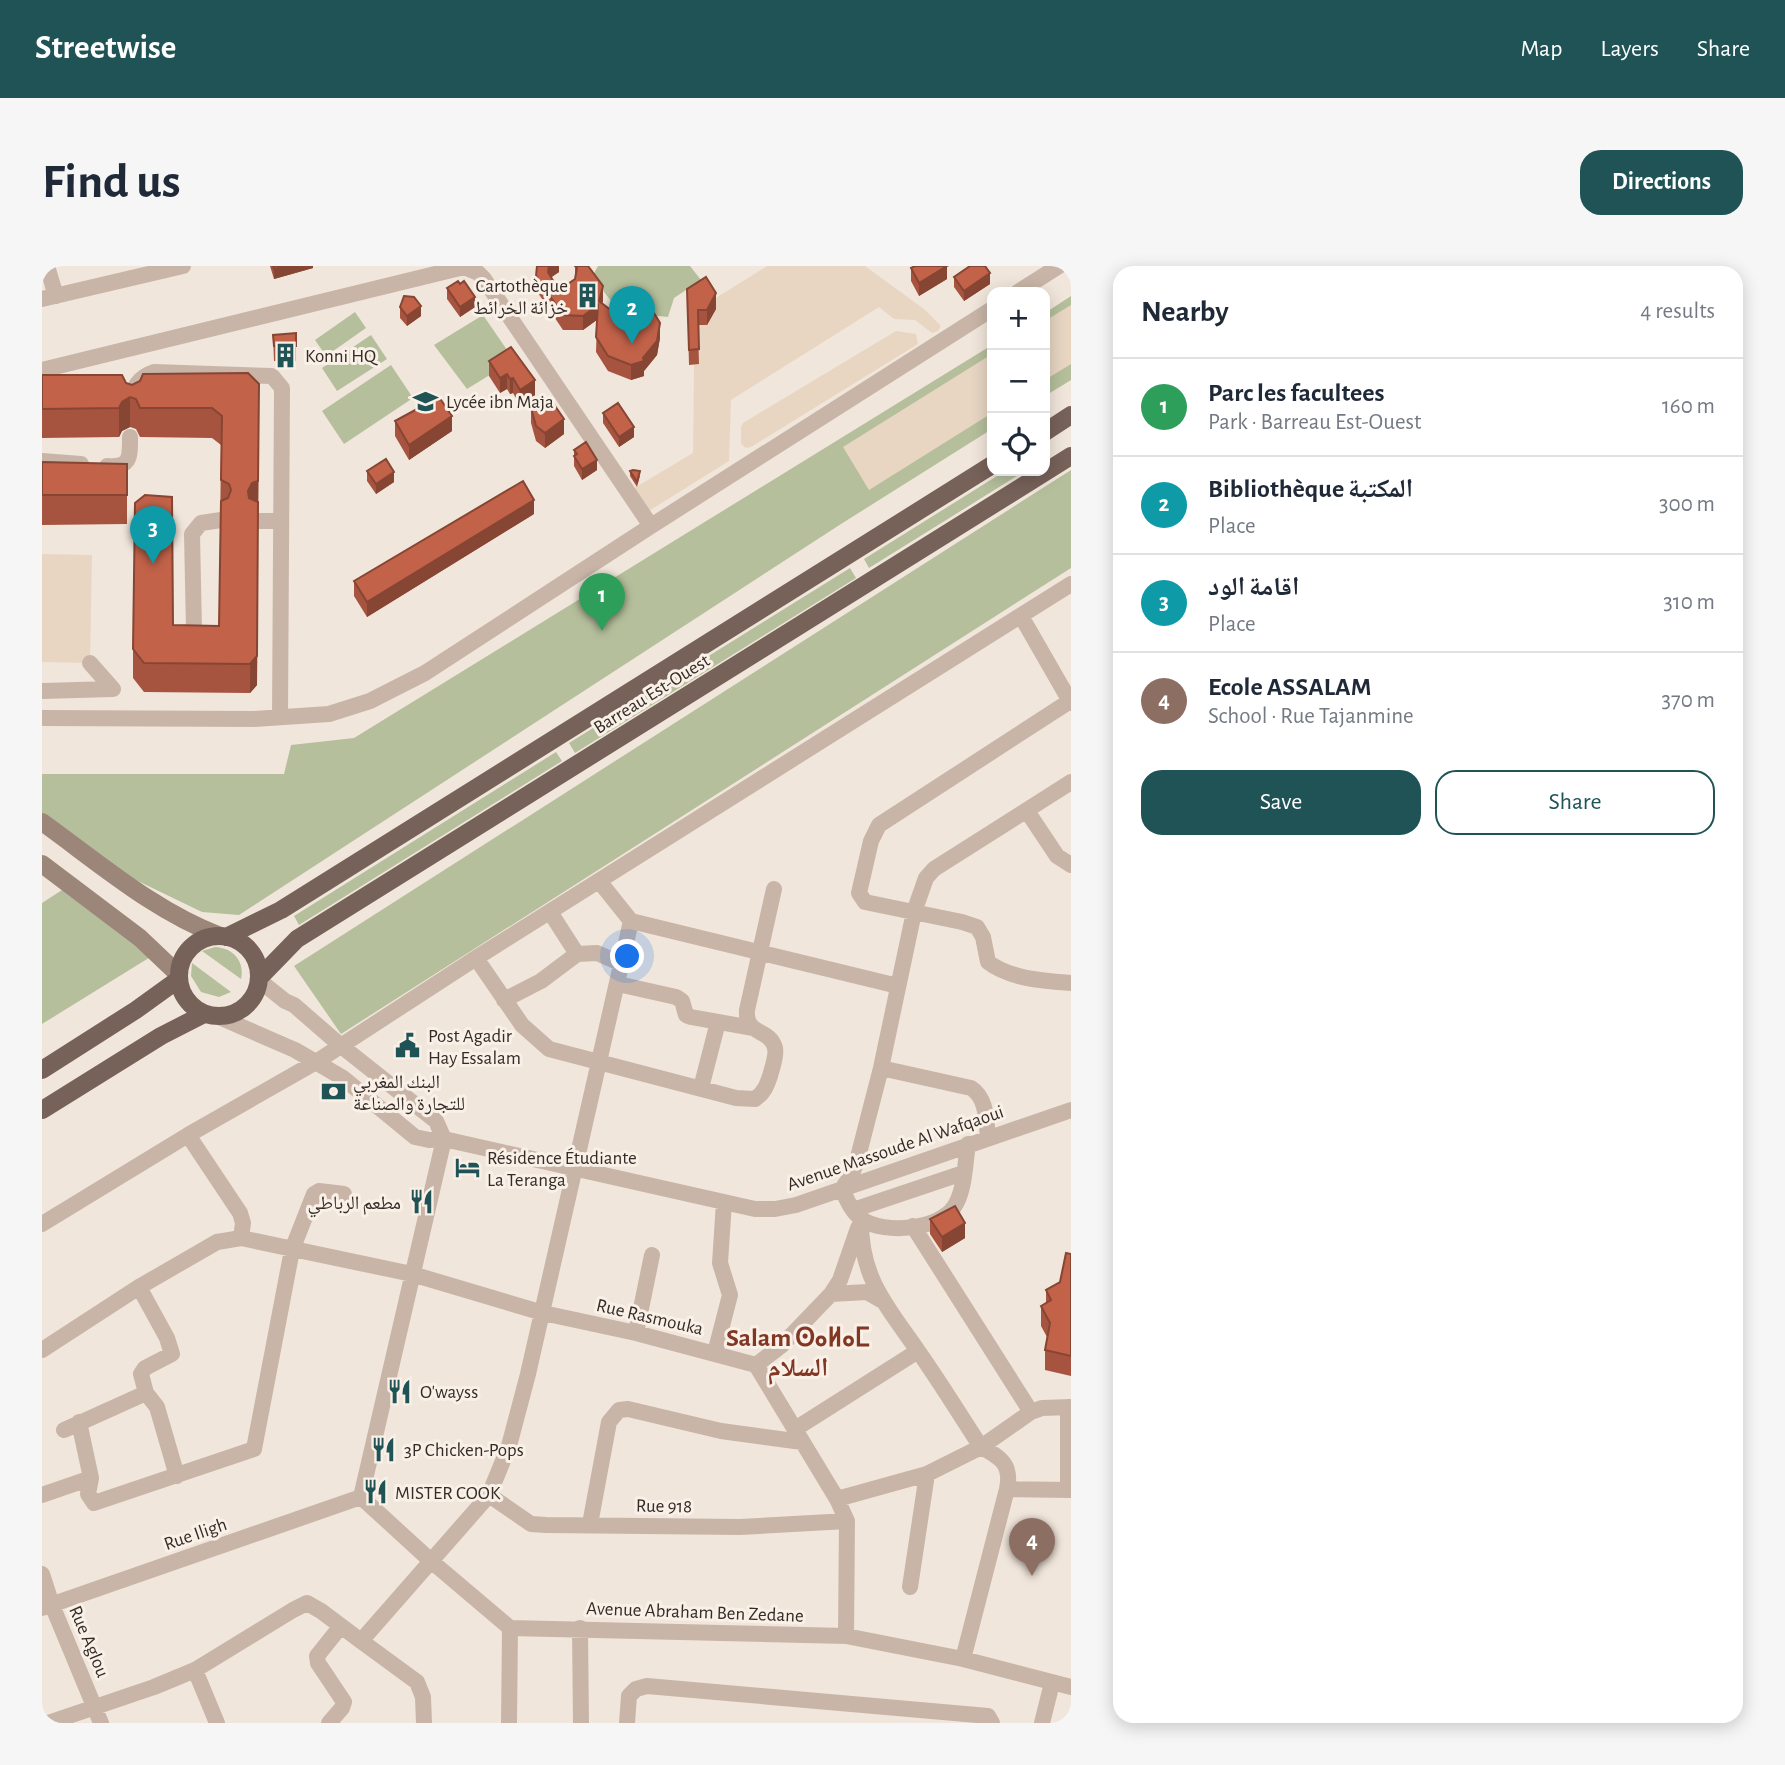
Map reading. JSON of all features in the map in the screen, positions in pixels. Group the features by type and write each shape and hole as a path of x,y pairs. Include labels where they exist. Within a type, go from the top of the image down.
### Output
{"main road":[{"path":"1050,429 1071,415"},
{"name":"Barreau Est-Ouest","path":"260,979 297,939 1071,456"},
{"name":"Barreau Est-Ouest","path":"223,937 281,910 987,468"},
{"path":"42,822 162,908 192,925 236,939 253,953 260,979 255,996 242,1011 211,1016 161,1035 42,1110"},
{"path":"42,864 140,938 179,977 184,996 196,1010 211,1016"},
{"path":"42,1070 136,1010 179,977 188,949 202,940 223,937"}],"street":[{"path":"47,266 49,298 183,266"},
{"path":"1026,287 1059,266"},
{"path":"42,370 456,267 472,269 484,279 651,526"},
{"path":"42,718 254,719 329,714 356,707 387,694 425,673 987,312"},
{"path":"132,404 132,394 138,382 154,372 272,376 279,381 284,397 280,717"},
{"path":"42,461 118,466 129,458 130,437"},
{"path":"194,631 192,534 201,523 221,520"},
{"path":"258,521 281,521"},
{"path":"42,1224 188,1135 316,1062 476,958 1071,584"},
{"path":"1021,616 1070,702 879,825 871,841 860,896 865,902 977,927 983,937 988,962 1002,971 1046,981 1071,983"},
{"path":"42,691 113,689 90,663"},
{"path":"963,1659 1009,1479 1004,1460 981,1447 881,1300 864,1252 857,1214 842,1189 857,1161 881,1068 914,912 926,878 934,869 1071,782"},
{"path":"1027,811 1057,856 1071,865"},
{"path":"599,881 631,921 760,950 898,986"},
{"path":"752,1028 746,1018 747,1010 774,889"},
{"path":"550,912 578,954"},
{"path":"361,1641 489,1495 509,1446 543,1313 631,921"},
{"path":"504,1000 541,981 578,954 597,953 622,964"},
{"path":"476,958 529,1033 549,1049 748,1100 760,1095 769,1077 775,1047 767,1037 752,1028 686,1015 682,1001 676,997 618,984"},
{"path":"260,979 436,1121 444,1139 361,1497 510,1628 509,1723"},
{"name":"Avenue Massoude Al Wafqaoui","path":"211,1016 268,1038 316,1062 342,1078 415,1137 444,1139 755,1209 796,1205 1071,1110"},
{"path":"701,1088 718,1022"},
{"path":"881,1068 977,1091 984,1106 988,1137"},
{"path":"42,1350 139,1287 217,1242 241,1238 243,1223 240,1213 188,1135"},
{"path":"857,1214 874,1225 899,1230 931,1222 950,1212 958,1200 968,1144"},
{"path":"857,1214 963,1173"},
{"path":"146,1393 72,1426 91,1478 88,1494 94,1503 254,1448 292,1250 314,1194 319,1191 344,1194"},
{"path":"715,1353 730,1295 720,1263 724,1202"},
{"path":"846,1636 846,1521 837,1499 756,1364 780,1346 831,1294 840,1280 857,1214"},
{"path":"913,1226 1036,1410"},
{"name":"Rue Rasmouka","path":"241,1238 412,1274 543,1313 636,1333 756,1364"},
{"path":"636,1333 652,1255"},
{"path":"139,1287 167,1338 172,1354 145,1368 141,1374 146,1393 157,1407 177,1476"},
{"path":"831,1294 867,1292 881,1300"},
{"path":"590,1524 609,1422 619,1410 628,1409 721,1431 798,1435 918,1351"},
{"path":"837,1499 927,1474 981,1447 1036,1410 1070,1407 1069,1490 1007,1489"},
{"path":"910,1587 927,1474"},
{"path":"42,1495 91,1478"},
{"name":"Rue 918","path":"489,1495 531,1524 740,1527 846,1521"},
{"name":"Rue Iligh","path":"47,1606 361,1497"},
{"name":"Rue Aglou","path":"42,1574 47,1606 101,1723"},
{"path":"49,1723 195,1671 302,1605 312,1605 417,1682 423,1697 424,1723"},
{"path":"329,1723 344,1702 318,1662 317,1656 341,1626"},
{"name":"Avenue Abraham Ben Zedane","path":"510,1628 846,1636 963,1659 1071,1687"},
{"path":"580,1628 581,1723"},
{"path":"195,1671 217,1723"},
{"path":"1042,1723 1052,1683"},
{"path":"627,1723 629,1696 636,1689 647,1686 842,1704 967,1712 988,1716 992,1723"}],"green space":[{"path":"598,266 690,266 701,280 674,298 668,317 620,312 592,277"},
{"path":"1071,296 1071,380 1050,393 1050,350 1050,310"},
{"path":"355,312 366,328 326,356 315,340"},
{"path":"483,315 514,360 467,389 434,345"},
{"path":"371,335 387,359 337,391 322,368"},
{"path":"987,348 987,432 239,915 202,912 113,869 42,816 42,774 284,774 291,745 354,738"},
{"path":"391,365 413,398 344,444 322,411"},
{"path":"1071,470 1071,568 341,1034 294,966"},
{"path":"997,476 1017,476 869,568 864,559"},
{"path":"850,568 856,578 575,753 569,743"},
{"path":"556,752 562,761 299,925 294,916"},
{"path":"62,890 152,956 42,1024 42,903"},
{"path":"215,947 227,950 236,957 241,967 241,979 202,951"},
{"path":"192,963 231,992 219,997 201,992 191,976"}],"shaded area":[{"path":"767,266 865,266 924,309 941,326 938,331 932,333 915,320 894,319 879,307 731,400 729,461 649,511 631,490 693,453 694,364 699,364 698,325 707,325 716,309 711,301"},
{"path":"1071,305 1071,364 1050,377 1050,350 1050,318"},
{"path":"896,331 916,334 918,344 751,447 746,448 741,444 743,423"},
{"path":"987,357 987,416 869,490 843,447"},
{"path":"42,554 92,555 90,663 42,662"}],"building":[{"path":"537,266 549,266 548,272 555,284 565,286 575,279 575,266 588,266 603,286 599,301 612,311 618,304 636,301 651,308 660,323 657,341 643,358 644,361 631,365 608,356 596,337 598,305 583,316 563,315 536,276"},
{"path":"947,266 919,283 911,268"},
{"path":"970,266 985,266 990,273 964,291 954,277"},
{"path":"706,277 716,293 707,310 698,310 699,349 689,350 687,289"},
{"path":"458,281 460,284 464,281 475,297 460,307 447,288"},
{"path":"404,296 414,297 421,306 407,316 400,307"},
{"path":"296,333 296,346 274,346 273,335"},
{"path":"511,347 535,380 520,390 513,378 510,379 507,374 500,378 489,361"},
{"path":"248,373 259,384 258,481 252,483 248,491 249,498 258,502 257,656 250,664 144,663 133,649 135,503 145,495 172,497 173,625 219,626 221,501 228,498 231,490 229,484 221,480 222,416 212,408 140,408 136,399 130,397 122,402 119,408 42,409 42,375 122,375 126,383 132,385 140,381 143,374"},
{"path":"439,397 452,416 409,445 395,421"},
{"path":"551,400 564,419 545,433 536,426 531,408"},
{"path":"618,403 634,427 619,437 603,413"},
{"path":"586,442 597,460 582,469 574,456 577,454 574,450"},
{"path":"386,459 394,472 376,484 367,471"},
{"path":"42,462 127,464 127,495 42,495"},
{"path":"630,471 640,471 637,482"},
{"path":"523,481 534,500 367,602 354,581"},
{"path":"955,1206 965,1223 942,1237 930,1219"},
{"path":"1066,1253 1071,1254 1071,1356 1045,1350 1050,1323 1041,1306 1051,1300 1046,1290 1060,1282"}],"place":[{"name":"Cartothèque خزائة الخرائط","path":"588,296"},
{"name":"Bibliothèque المكتبة","path":"632,344"},
{"name":"Konni HQ","path":"285,355"},
{"name":"Lycée ibn Maja","path":"426,401"},
{"name":"اقامة الود","path":"153,564"},
{"name":"Parc les facultees","path":"602,631"},
{"name":"Post Agadir Hay Essalam","path":"408,1046"},
{"name":"البنك المغربي للتجارة والصناعة","path":"333,1092"},
{"name":"Résidence Étudiante La Teranga","path":"467,1168"},
{"name":"مطعم الرباطي","path":"421,1202"},
{"name":"O'wayss","path":"400,1391"},
{"name":"3P Chicken-Pops","path":"384,1449"},
{"name":"MISTER COOK","path":"375,1492"},
{"name":"Ecole ASSALAM","path":"1032,1576"}],"district":[{"name":"Salam ⵙⴰⵍⴰⵎ السلام","path":"798,1352"}]}
